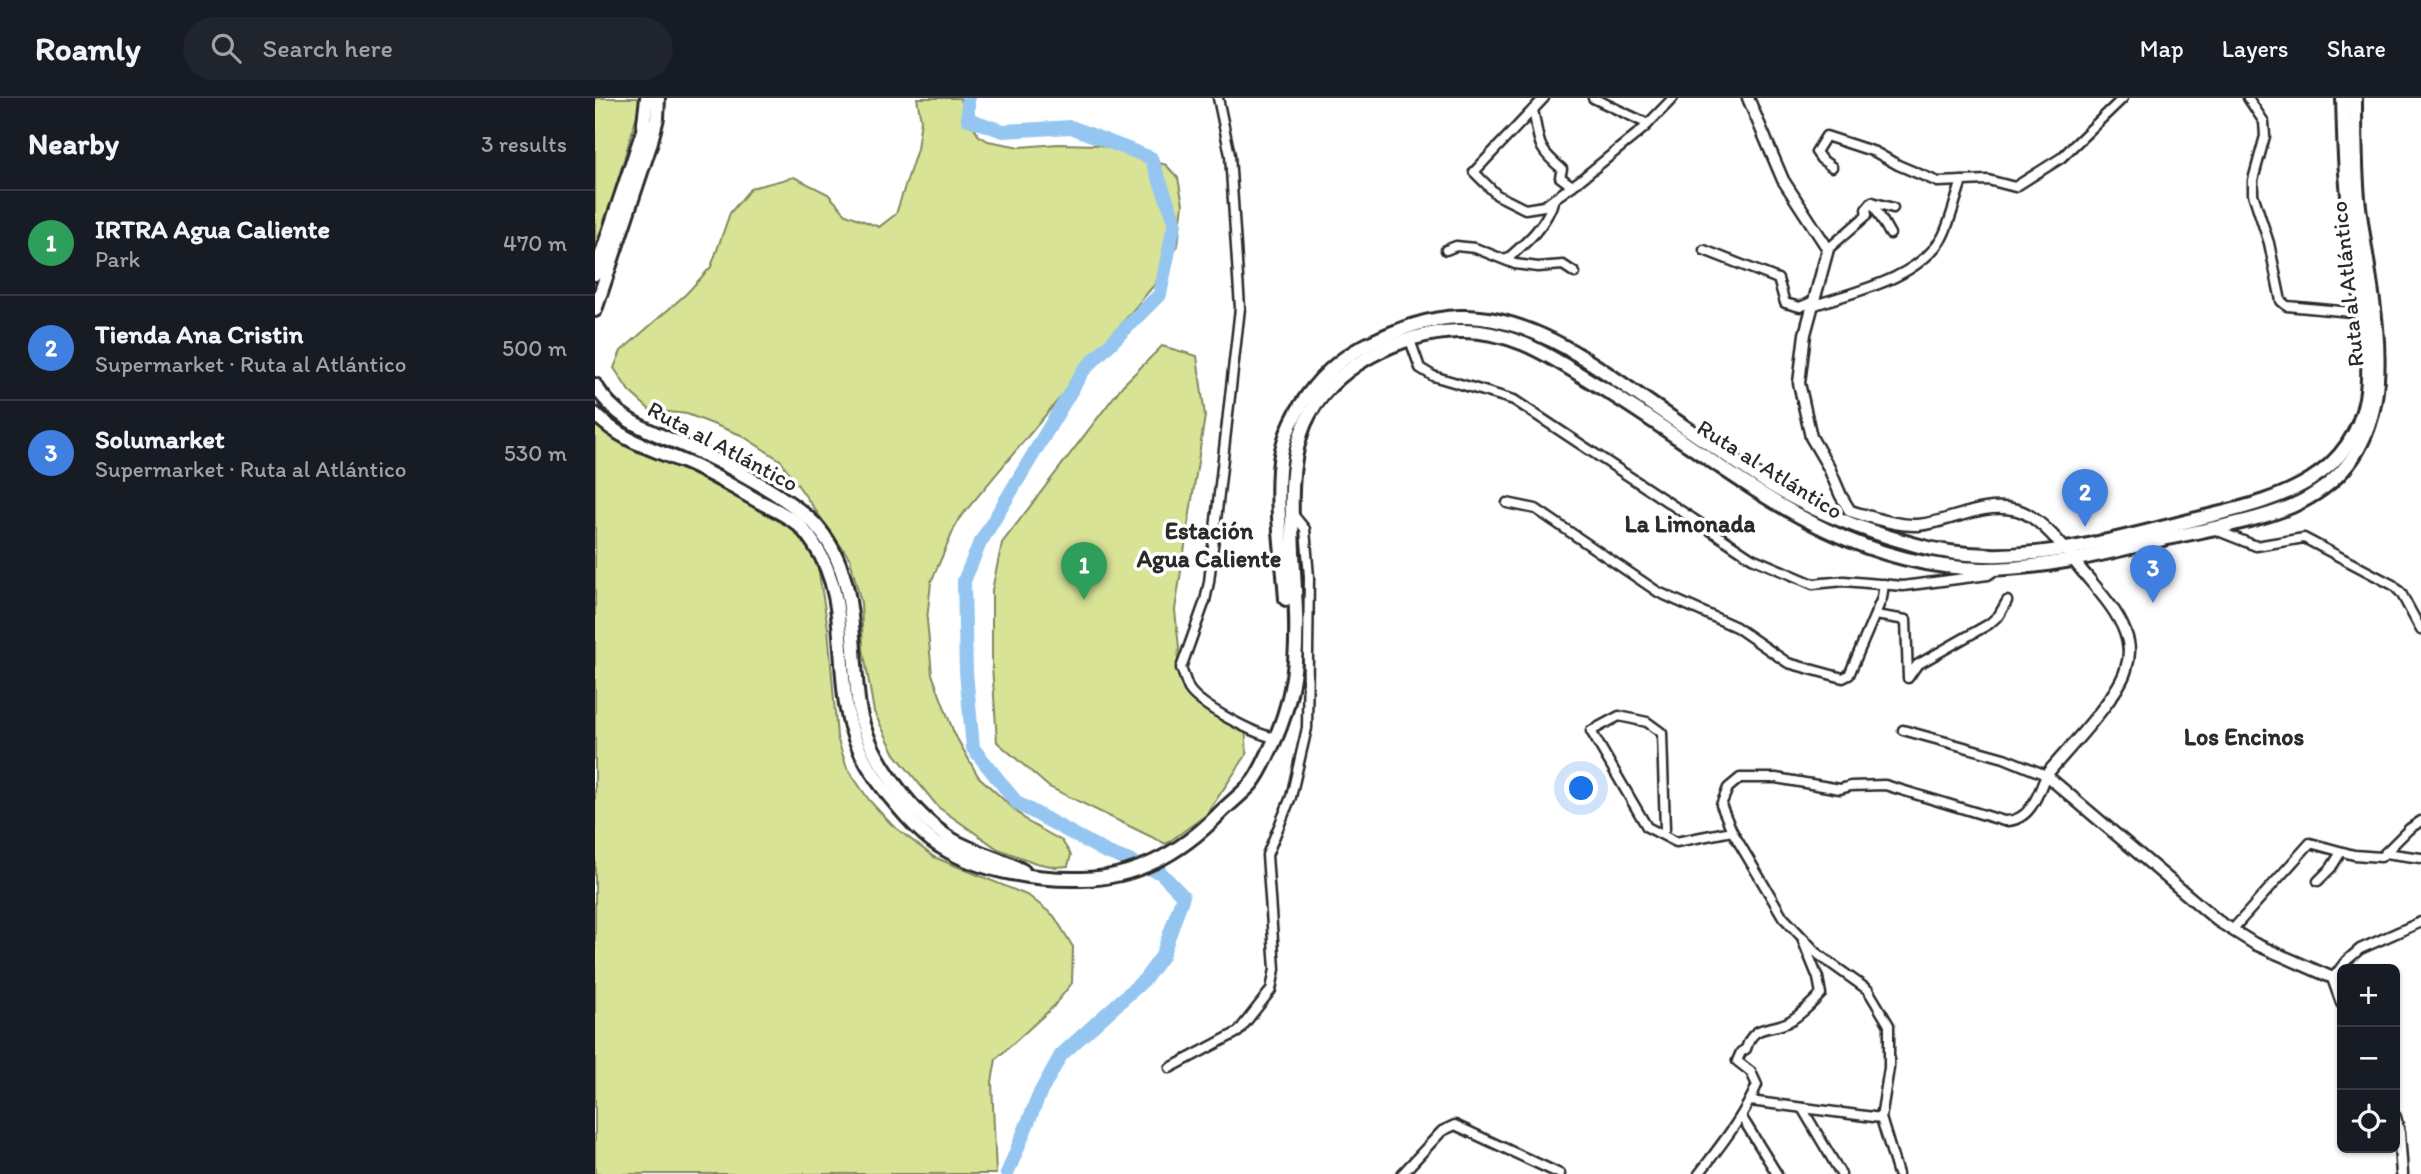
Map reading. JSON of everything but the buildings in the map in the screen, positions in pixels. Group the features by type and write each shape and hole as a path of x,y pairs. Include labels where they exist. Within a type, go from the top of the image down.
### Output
{"highway":[{"path":"595,274 643,131 646,98"},
{"path":"595,310 650,145 657,118 658,98"},
{"name":"Ruta al Atlántico","path":"1272,738 1287,682 1290,648 1281,553 1279,492 1279,466 1286,438 1307,395 1327,372 1355,350 1414,324 1462,317 1520,327 1565,347 1779,490 1821,512 1909,544 1937,551 2070,555 2248,507 2311,482 2344,450 2352,438 2367,397 2367,357 2347,183 2343,98"},
{"name":"Ruta al Atlántico","path":"595,414 632,442 689,463 797,523 823,559 832,580 847,712 854,738 898,807 941,848 983,864 1034,876 1085,879 1131,873 1157,862 1183,846 1251,784 1294,687 1297,653 1292,482 1296,452 1307,419 1321,397 1335,382 1364,360 1409,340 1426,335 1464,331 1504,336 1531,345 1627,403 1775,502 1845,540 1914,561 1957,567 1999,568 2211,528 2290,507 2315,493 2349,461 2363,443 2378,393 2379,350 2358,195 2355,98"},
{"name":"Ruta al Atlántico","path":"595,385 621,416 727,467 804,513 819,529 841,566 850,604 859,708 881,763 918,811 946,836 1034,876"}],"street":[{"path":"1218,98 1230,155 1240,308 1209,582 1181,668 1190,690 1203,702 1272,738"},
{"path":"1544,98 1474,172 1497,195 1525,209 1544,206 1572,186 1648,124 1673,98"},
{"path":"1593,98 1648,124"},
{"path":"1749,98 1783,180 1828,249"},
{"path":"1832,167 1816,152 1826,136 1875,152 1938,182 1988,180 2015,187 2061,158 2123,98"},
{"path":"2248,98 2264,122 2265,136 2253,180 2253,194 2270,243 2281,301 2287,306 2362,313"},
{"path":"1532,110 1539,144 1546,156 1562,169 1560,177 1572,186"},
{"path":"1704,250 1778,279 1785,303 1800,307 1813,304 1891,281 1926,256 1941,240 1962,181"},
{"path":"1506,260 1539,230 1542,220 1551,211 1554,199"},
{"path":"1872,202 1866,209 1867,215 1828,249 1801,355 1799,383 1811,438 1829,468 1841,496 1850,511 1881,520 1918,525 1985,507 2017,510 2033,516 2070,555 2124,629 2129,646 2127,668 2119,686 2046,775 2035,803 2014,821 1969,811 1885,785 1840,789 1776,778 1740,778 1728,788 1721,805 1732,831 1783,917 1819,955 1868,990 1889,1025 1889,1068 1881,1118 1898,1174"},
{"path":"1872,202 1893,208"},
{"path":"1872,202 1890,234"},
{"path":"1446,250 1456,246 1475,248 1515,264 1538,267 1563,265 1575,273"},
{"path":"1409,340 1420,368 1433,376 1514,400 1752,558 1812,584 1844,581 1903,586 1988,575 1999,568"},
{"path":"1507,503 1536,509 1658,592 1736,627 1788,663 1843,678 1849,675 1882,598 1884,584"},
{"path":"1170,1068 1238,1032 1271,990 1275,969 1267,855 1291,797 1307,728 1309,577 1305,529 1292,512"},
{"path":"2211,528 2256,545 2304,538 2393,585 2401,593 2421,630"},
{"path":"1875,615 1906,620 1907,678 1917,665 1989,624 1999,615 2007,601"},
{"path":"1665,829 1662,733 1647,722 1619,716 1591,731 1647,827 1676,842 1732,831"},
{"path":"1903,730 2004,758 2046,775 2218,921 2255,944 2333,978 2337,989"},
{"path":"2232,930 2310,843 2354,855 2381,857 2421,821"},
{"path":"2318,881 2331,868 2341,852"},
{"path":"2385,853 2421,858"},
{"path":"2333,978 2360,949 2421,922"},
{"path":"1699,1174 1741,1116 1756,1085 1751,1072 1737,1061 1741,1052 1760,1029 1786,1024 1821,994 1818,978 1801,936"},
{"path":"1750,1101 1881,1118"},
{"path":"1802,1108 1841,1174"},
{"path":"1741,1116 1777,1174"},
{"path":"1402,1174 1442,1131 1455,1125 1560,1174"},
{"path":"2400,1147 2402,1174"}],"green space":[{"path":"595,98 642,98 595,258"},
{"path":"917,98 960,98 978,135 988,141 1020,147 1099,145 1166,165 1178,178 1183,204 1178,245 1155,284 958,520 931,582 927,620 932,674 954,733 978,776 1028,822 1062,841 1071,855 1068,866 1056,867 1036,863 998,849 938,807 895,754 874,712 863,648 861,603 850,559 780,460 741,435 687,414 650,410 629,391 614,368 621,351 686,294 711,267 730,213 751,188 794,177 828,194 846,214 879,227 896,214 917,149 921,120"},
{"path":"1162,346 1197,356 1205,416 1175,610 1179,648 1177,671 1189,697 1227,722 1245,727 1247,754 1206,815 1166,844 1049,787 997,742 992,665 992,590 1002,543 1123,385"},
{"path":"595,420 611,433 767,512 793,529 807,546 818,567 828,628 837,737 847,768 869,800 892,825 934,857 1029,896 1054,916 1073,947 1072,983 1053,1007 996,1059 992,1082 996,1174 595,1174"}],"waterway":[{"path":"968,98 968,119 1003,131 1071,127 1151,158 1175,221 1160,294 1083,371 979,545 964,581 966,672 973,748 1017,803 1106,852 1161,873 1183,896 1162,956 1145,979 1061,1055 1040,1093 1007,1174"}],"place":[{"name":"Tienda Ana Cristin","path":"2085,527"},
{"name":"IRTRA Agua Caliente","path":"1084,600"},
{"name":"Solumarket","path":"2153,603"}],"district":[{"name":"La Limonada","path":"1690,523"},
{"name":"Estación Agua Caliente","path":"1209,544"},
{"name":"Los Encinos","path":"2244,736"}]}
